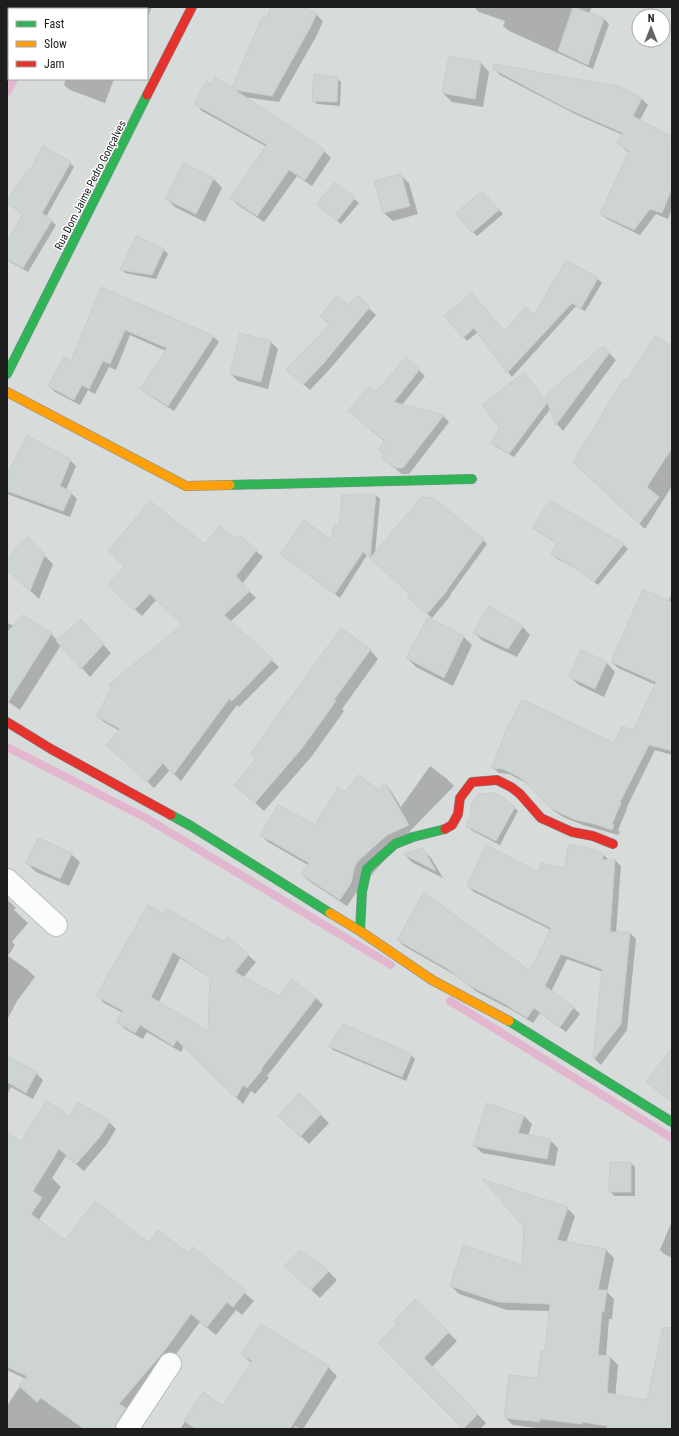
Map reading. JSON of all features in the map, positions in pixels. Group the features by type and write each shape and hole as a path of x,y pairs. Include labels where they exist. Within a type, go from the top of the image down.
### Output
{"street":[{"name":"Rua Dom Jaime Pedro Gonçalves","path":"7,374 192,7"},
{"path":"7,392 186,486 472,479"},
{"path":"7,722 51,749 190,826 360,931 432,980 499,1015 672,1122"},
{"path":"360,931 362,892 367,869 395,844 413,837 442,831 452,825 458,814 460,798 472,782 497,780 511,787 520,794 541,818 572,832 593,836 613,844"},
{"path":"7,880 56,925"},
{"path":"127,1429 170,1364"}],"shaded area":[{"path":"7,7 672,7 672,1429 7,1429"}],"building":[{"path":"271,7 302,7 317,13 272,96 235,90 325,150 305,180 289,170 257,216 230,198 267,145 194,104 207,81 211,84 215,77 232,88 263,15 267,17"},
{"path":"573,7 604,18 588,65 558,51"},
{"path":"449,56 481,62 475,99 442,93"},
{"path":"494,64 620,87 642,98 633,116 672,137 672,188 662,213 650,209 634,230 600,214 629,151 617,143 623,133 568,109 493,69"},
{"path":"314,74 338,77 337,102 312,101"},
{"path":"43,146 71,162 42,213 52,220 23,268 7,259 7,240 23,214 7,203 7,200 28,169 30,170"},
{"path":"183,163 214,178 196,214 165,199"},
{"path":"401,174 410,206 383,213 374,181"},
{"path":"335,182 355,198 337,221 316,204"},
{"path":"482,191 499,210 472,233 456,213"},
{"path":"136,236 164,249 152,275 120,270"},
{"path":"566,260 598,278 581,308 572,303 507,373 474,328 463,338 444,316 472,293 504,331 526,307 534,315"},
{"path":"101,287 214,336 168,406 140,389 167,348 125,330 110,364 103,361 89,389 82,385 74,400 48,386 64,357 71,361"},
{"path":"357,295 370,307 323,364 303,385 286,370 330,324 320,316 337,296 348,305"},
{"path":"240,333 271,341 261,382 230,374"},
{"path":"655,336 672,346 672,448 647,487 659,497 639,524 573,462 623,380 628,379"},
{"path":"603,346 610,352 556,425 545,396"},
{"path":"406,357 420,369 394,402 444,415 403,468 396,468 382,459 385,455 378,450 385,441 348,411 369,386 376,392"},
{"path":"524,372 547,403 509,454 491,443 500,428 482,405"},
{"path":"27,436 71,459 60,486 72,492 63,511 7,491 7,474"},
{"path":"376,494 370,558 422,497 434,498 484,539 447,591 427,614 407,597 410,594 363,552 335,594 280,554 304,520 331,540 334,525 339,526 342,495"},
{"path":"550,500 624,544 594,582 575,568 551,554 557,543 532,528"},
{"path":"150,501 205,544 219,526 236,539 239,535 257,550 236,576 250,591 224,615 273,659 232,701 229,699 173,775 163,763 147,782 106,745 120,729 96,716 112,688 108,685 182,625 150,594 134,610 108,585 124,567 108,551"},
{"path":"27,537 45,554 30,591 7,570 7,558"},
{"path":"643,589 672,602 672,751 649,745 620,802 621,803 612,824 614,825 612,830 595,824 576,820 558,812 547,805 529,785 519,777 503,769 492,768 506,730 522,700 614,743 622,726 633,731 656,682 611,662"},
{"path":"489,606 523,626 508,649 473,633"},
{"path":"23,615 52,633 7,704 7,632"},
{"path":"428,617 464,636 444,678 406,658"},
{"path":"81,619 104,644 81,669 56,641"},
{"path":"341,628 371,649 334,700 336,701 303,747 255,803 234,785 256,759 250,754"},
{"path":"581,650 607,662 595,689 569,677"},
{"path":"358,775 379,790 385,783 409,825 387,835 359,860 355,866 351,883 340,900 301,874 309,863 260,835 278,805 315,825 338,788 345,792"},
{"path":"495,793 515,807 496,841 466,826 470,816 472,803 479,794"},
{"path":"38,838 72,853 60,879 26,863"},
{"path":"569,844 589,848 604,854 602,860 615,859 610,932 630,932 621,1024 594,1059 602,969 561,954 545,986 574,1007 560,1027 534,1008 527,1018 505,1004 470,986 448,969 397,940 424,892 530,971 551,928 467,886 486,845 539,872 541,863 564,868"},
{"path":"423,848 436,871 403,854"},
{"path":"148,905 163,914 166,908 224,942 227,937 249,954 235,972 279,996 292,979 316,998 261,1069 262,1070 247,1088 243,1085 236,1098 177,1040 173,1046 140,1025 135,1033 116,1022 123,1011 96,996","holes":["173,952 210,978 208,1031 151,997"]},
{"path":"343,1024 412,1054 402,1077 328,1046"},
{"path":"672,1048 672,1102 646,1082"},
{"path":"7,1056 37,1072 26,1093 7,1082"},
{"path":"299,1093 321,1114 300,1137 278,1116"},
{"path":"46,1101 70,1116 78,1102 110,1121 100,1137 76,1164 59,1149 33,1191 42,1198 31,1214 65,1240 95,1201 149,1243 158,1230 188,1253 193,1247 246,1291 233,1307 227,1302 207,1327 191,1314 165,1350 119,1404 126,1408 117,1422 115,1429 84,1429 41,1398 37,1402 19,1386 27,1376 7,1367 7,1132 21,1142"},
{"path":"487,1103 524,1116 518,1133 551,1139 547,1159 473,1146"},
{"path":"610,1162 631,1162 631,1192 609,1192"},
{"path":"482,1179 568,1207 557,1240 606,1249 598,1290 607,1290 604,1312 602,1311 598,1355 610,1356 607,1393 647,1400 663,1327 672,1328 672,1429 627,1429 582,1422 582,1424 540,1419 540,1422 504,1418 509,1375 538,1378 541,1351 545,1351 550,1304 498,1302 450,1286 463,1245 522,1265 524,1227"},
{"path":"300,1250 329,1271 311,1290 284,1266"},
{"path":"415,1299 449,1332 424,1358 478,1414 463,1429 378,1343 397,1324 394,1321"},
{"path":"261,1324 329,1366 290,1429 196,1429 184,1421 203,1392 223,1406 252,1361 241,1354"}],"waterway":[{"path":"7,92 13,80"},
{"path":"7,747 146,818 391,965"},
{"path":"450,1001 672,1138"}],"traffic: fast":[{"path":"7,374 147,95"},
{"path":"230,485 472,479"},
{"path":"171,815 330,913"},
{"path":"360,931 362,892 367,869 395,844 413,837 445,829"},
{"path":"509,1021 672,1122"}],"traffic: slow":[{"path":"7,392 186,486 230,485"},
{"path":"330,913 360,931 432,980 509,1021"}],"traffic: jam":[{"path":"147,95 192,7"},
{"path":"7,722 51,749 171,815"},
{"path":"445,829 452,825 458,814 460,798 472,782 497,780 511,787 520,794 541,818 572,832 593,836 613,844"}]}
